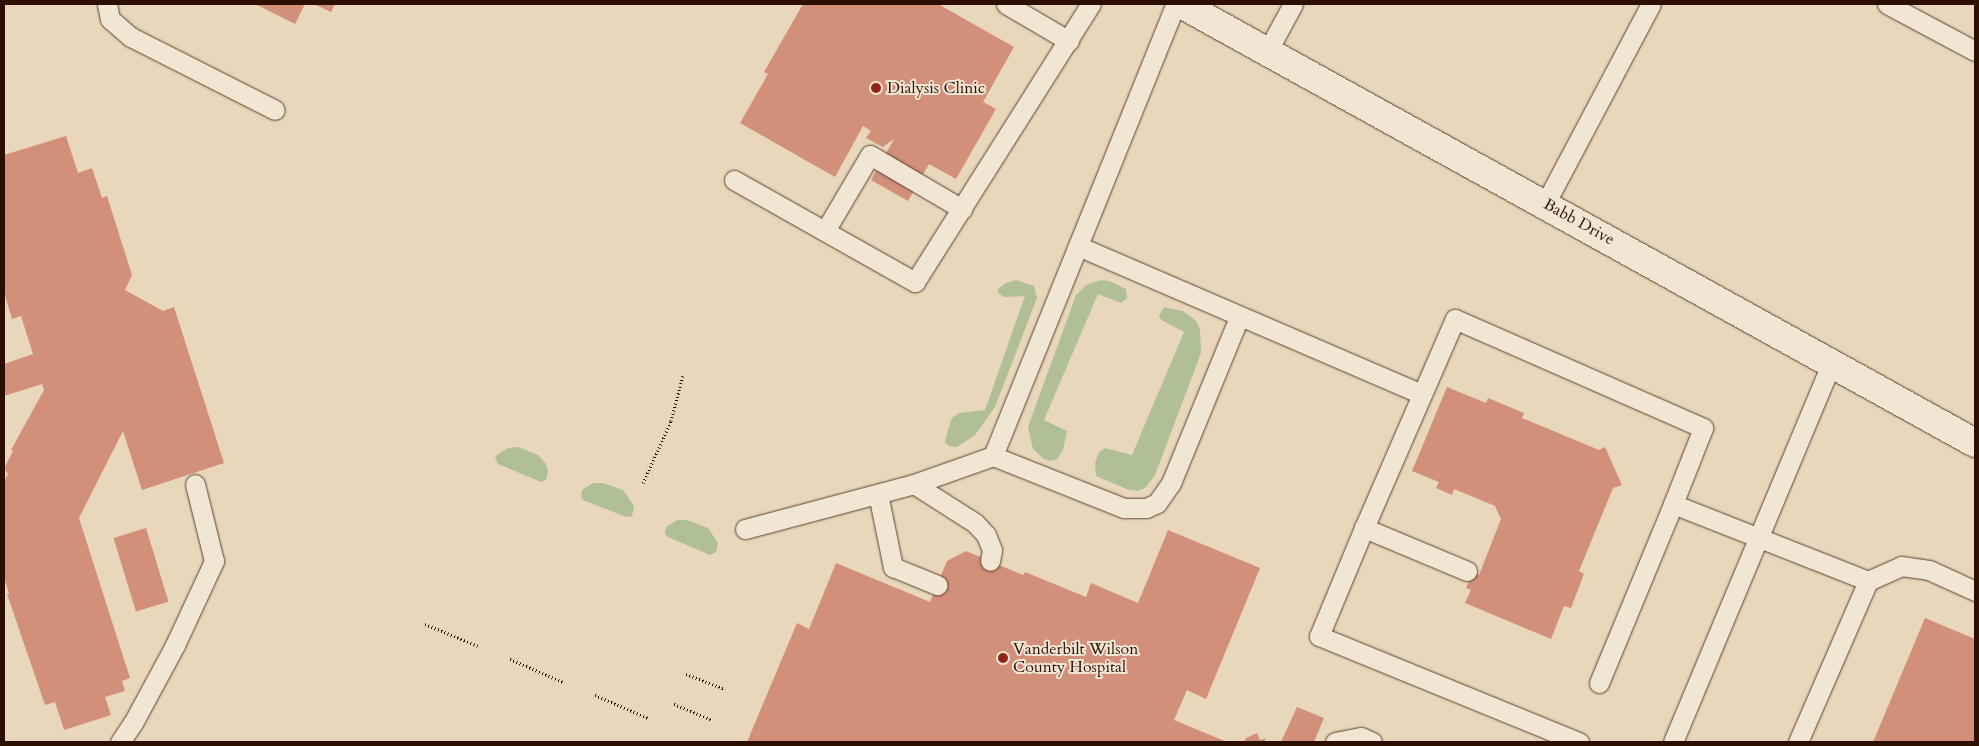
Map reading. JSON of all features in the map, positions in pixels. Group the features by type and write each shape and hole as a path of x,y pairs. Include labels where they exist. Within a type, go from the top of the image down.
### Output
{"street":[{"name":"Babb Drive","path":"1181,4 1832,362 1975,443"}],"lane":[{"path":"107,4 110,19 131,37 276,110"},
{"path":"1006,4 1069,41"},
{"path":"734,180 915,282 1091,4"},
{"path":"993,456 1176,4"},
{"path":"1267,52 1293,4"},
{"path":"1545,204 1651,4"},
{"path":"1887,4 1975,51"},
{"path":"825,231 870,155 962,209"},
{"path":"1078,246 1239,317 1422,394"},
{"path":"745,529 914,484 993,456 1124,508 1146,508 1157,503 1171,483 1239,317"},
{"path":"1579,742 1319,636 1454,319 1704,428 1599,683"},
{"path":"1673,742 1832,362"},
{"path":"120,742 133,723 175,645 214,561 195,484"},
{"path":"914,484 975,523 986,535 992,550 990,561"},
{"path":"878,494 893,567 937,585"},
{"path":"1673,504 1868,581"},
{"path":"1364,528 1467,571"},
{"path":"1798,742 1868,581 1901,566 1929,570 1975,591"},
{"path":"1335,742 1361,737 1372,742"}],"path":[{"path":"643,483 671,421 683,375"},
{"path":"424,624 478,646"},
{"path":"510,659 563,682"},
{"path":"686,674 725,690"},
{"path":"595,695 648,718"},
{"path":"674,704 712,720"}],"green space":[{"path":"1016,280 1034,286 1037,298 995,407 975,435 957,447 949,446 945,442 952,418 959,413 985,410 1025,296 1004,297 998,293 998,289 1006,283"},
{"path":"1101,280 1109,281 1126,289 1127,298 1121,303 1098,294 1044,420 1067,431 1063,450 1057,459 1050,461 1044,459 1033,449 1028,427 1076,295 1086,285"},
{"path":"1164,307 1183,311 1196,321 1200,329 1201,353 1155,475 1146,487 1138,491 1129,490 1096,476 1095,463 1099,452 1105,448 1132,455 1184,332 1161,320 1159,316"},
{"path":"518,447 538,455 546,464 548,471 546,480 541,482 498,464 495,458 497,455 508,448"},
{"path":"593,483 603,483 623,490 634,506 632,516 626,517 583,500 581,497 582,490"},
{"path":"677,520 687,520 708,528 718,543 716,552 710,555 668,537 665,534 666,527"}],"building":[{"path":"255,4 305,4 295,24"},
{"path":"314,4 335,4 331,12"},
{"name":"Dialysis Clinic","path":"803,4 938,4 1014,47 983,102 996,109 956,179 929,164 908,201 871,180 894,139 883,147 866,138 871,131 863,126 835,177 740,123 768,74 764,72"},
{"path":"66,136 78,173 92,168 102,198 107,196 132,275 125,290 163,311 174,307 224,463 142,490 123,431 79,518 130,678 122,681 125,691 105,697 111,715 64,730 55,702 45,705 7,594 9,594 4,577 4,482 8,474 4,469 13,451 11,450 44,390 42,384 4,396 4,364 33,354 21,316 12,319 4,292 4,155"},
{"path":"1447,387 1486,403 1488,398 1524,413 1522,418 1599,450 1605,447 1622,485 1613,488 1579,571 1584,574 1571,608 1564,606 1551,639 1465,603 1471,590 1466,588 1473,572 1479,575 1501,519 1495,506 1454,489 1452,495 1436,488 1439,482 1412,471"},
{"path":"146,528 169,602 136,612 113,538"},
{"name":"Vanderbilt Wilson County Hospital","path":"1168,530 1260,568 1206,699 1187,690 1174,720 1227,742 747,742 797,623 809,629 836,563 930,602 947,561 966,551 1023,575 1025,572 1086,597 1091,583 1138,603"},
{"path":"1925,618 1975,639 1975,742 1873,742"},
{"path":"1297,707 1324,718 1314,742 1281,742"},
{"path":"1257,733 1260,740 1266,738 1264,742 1244,742 1246,738"}],"place":[{"name":"Dialysis Clinic","path":"876,88"},
{"name":"Vanderbilt Wilson County Hospital","path":"1003,658"}]}
